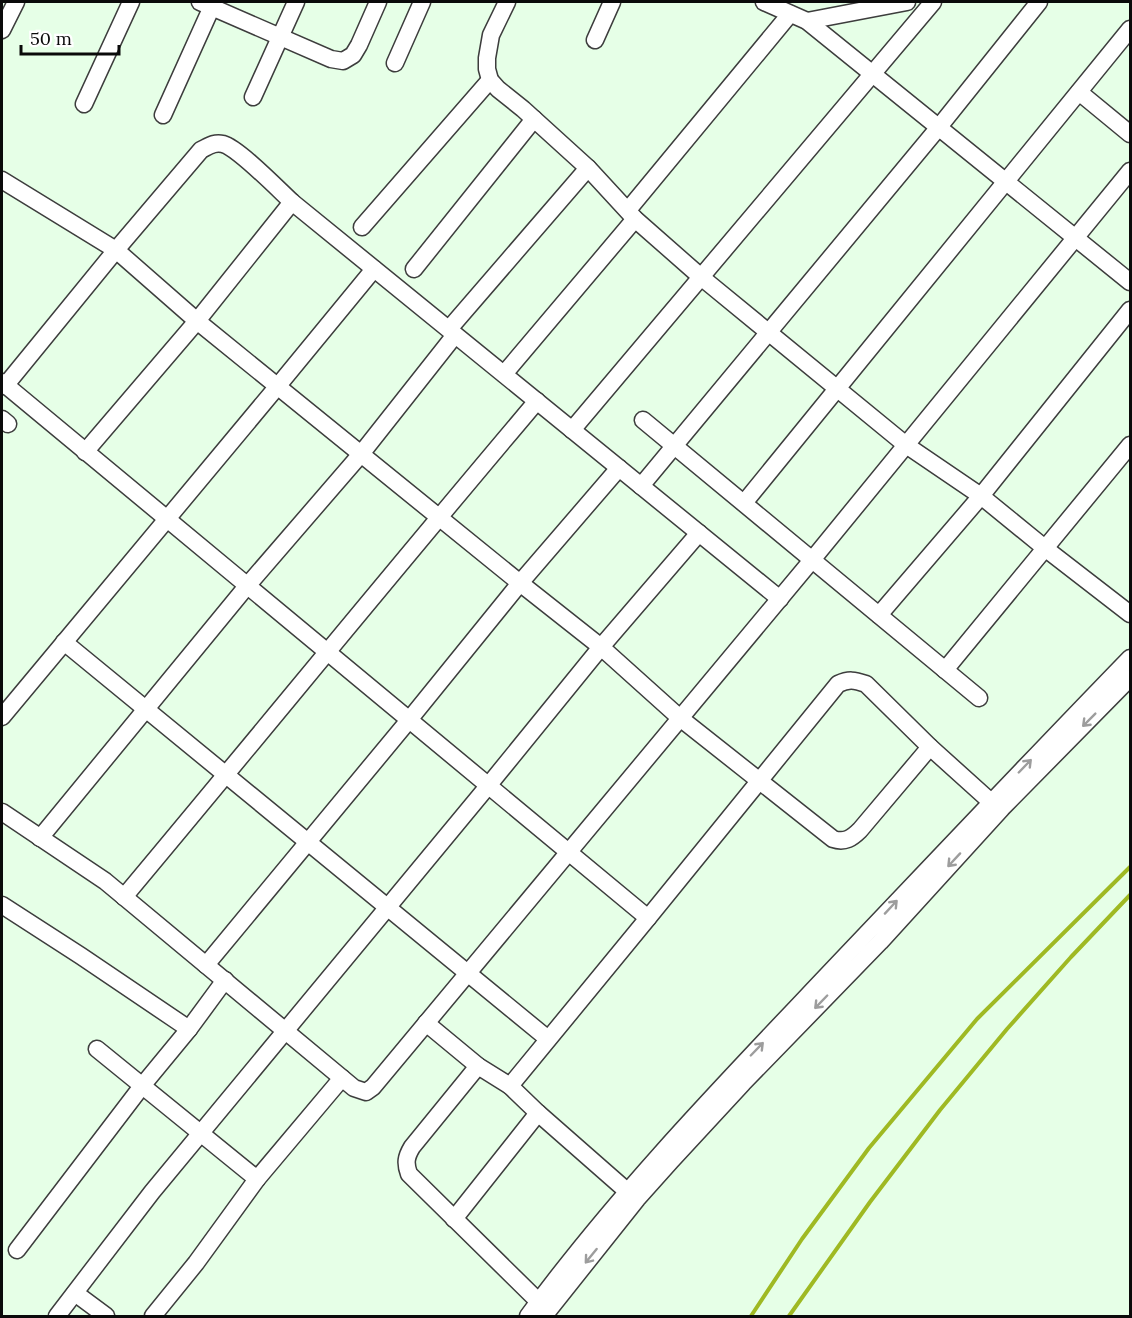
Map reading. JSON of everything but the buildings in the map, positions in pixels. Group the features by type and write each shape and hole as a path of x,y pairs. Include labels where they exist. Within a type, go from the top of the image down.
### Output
{"street":[{"path":"2,25 16,2"},
{"path":"84,105 131,2"},
{"path":"253,97 296,2"},
{"path":"163,115 209,3 280,37 331,59 343,61 352,55 359,45 378,2"},
{"path":"395,63 422,2"},
{"path":"507,2 488,45 487,69 490,80 498,89 588,168 631,215 768,333 906,446 981,496 1131,614"},
{"path":"595,40 612,2"},
{"path":"764,2 807,21 1131,282"},
{"path":"807,21 854,7 907,2"},
{"path":"572,430 933,2"},
{"path":"641,486 939,127 1039,2"},
{"path":"504,374 790,14"},
{"path":"744,503 1131,29"},
{"path":"362,227 490,80"},
{"path":"1079,92 1131,134"},
{"path":"414,269 534,119"},
{"path":"648,918 4,384 201,150 213,143 224,144 238,153 292,201 780,599"},
{"path":"40,838 247,586 361,454 452,332 588,168"},
{"path":"2,812 105,881 354,1088 366,1092 373,1088 813,560 1131,171"},
{"path":"2,180 116,250 277,387 601,647 680,718 833,839 846,841 853,837 930,747"},
{"path":"85,452 197,321 292,201"},
{"path":"2,717 374,268"},
{"path":"879,615 981,496 1131,310"},
{"path":"124,897 328,653 438,517 537,401"},
{"path":"644,420 979,698"},
{"path":"945,670 1131,445"},
{"path":"206,965 520,583 619,468"},
{"path":"57,1317 152,1192 489,786 601,647 699,533"},
{"path":"64,642 548,1039"},
{"path":"542,1309 576,1255 628,1192 751,1055 1131,658"},
{"path":"528,1317 542,1309 637,1199 743,1083 879,942 1002,808 1131,678"},
{"path":"510,1086 838,684 848,679 866,684 930,747 991,802"},
{"path":"2,905 189,1029"},
{"path":"17,1250 225,980"},
{"path":"426,1023 478,1066 510,1086 628,1192"},
{"path":"97,1049 257,1179"},
{"path":"478,1066 412,1147 407,1156 406,1165 409,1174 542,1309"},
{"path":"153,1317 196,1263 257,1179 342,1078"},
{"path":"454,1219 538,1113"},
{"path":"75,1293 106,1317"}],"railway":[{"path":"751,1316 802,1239 869,1148 977,1019 1130,867"},
{"path":"789,1316 870,1202 940,1110 1007,1029 1130,895"}]}
